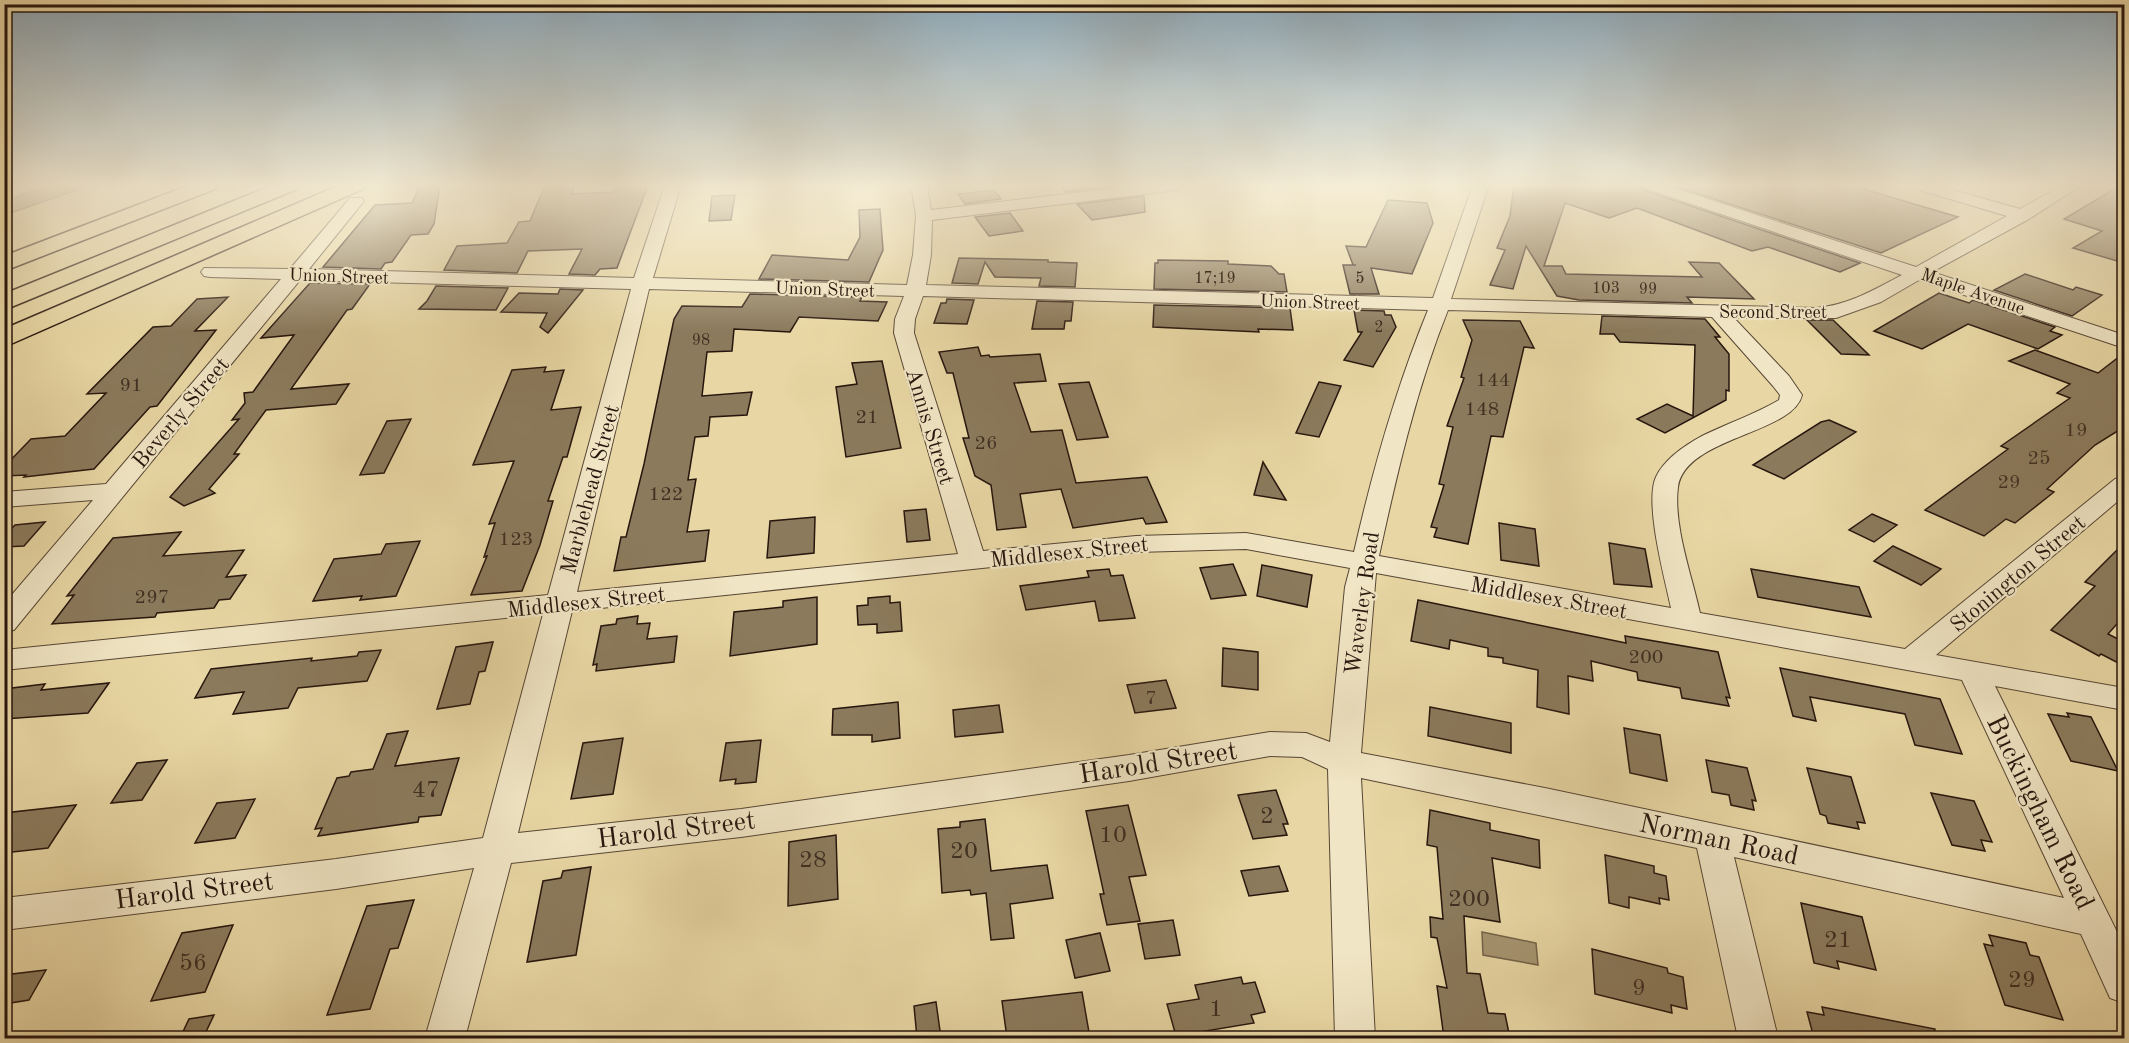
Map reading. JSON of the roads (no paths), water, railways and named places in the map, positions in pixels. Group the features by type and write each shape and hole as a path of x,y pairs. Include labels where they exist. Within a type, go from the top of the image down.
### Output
{"highway":[{"path":"4,253 55,234"},
{"path":"4,264 82,234"},
{"path":"4,284 130,234"},
{"path":"4,303 172,234"},
{"path":"4,321 217,234"},
{"path":"4,339 258,234"}],"street":[{"name":"Beverly Street","path":"4,623 295,274 325,234"},
{"name":"Marblehead Street","path":"445,1038 643,284 658,234"},
{"name":"Annis Street","path":"923,234 922,255 915,291 905,319 907,348 973,561"},
{"name":"Waverley Road","path":"1355,1038 1344,762 1364,563 1388,458 1422,349 1439,306 1460,234"},
{"name":"Maple Avenue","path":"1799,234 2124,342"},
{"name":"Second Street","path":"1439,306 1836,312 1874,298 1990,234"},
{"name":"Union Street","path":"210,272 1439,306"},
{"path":"1688,622 1668,522 1664,492 1668,477 1687,456 1774,413 1789,403 1791,395 1782,381 1718,312"},
{"name":"Stonington Street","path":"1910,661 2124,484"},
{"path":"4,500 115,491"},
{"name":"Middlesex Street","path":"4,660 1136,544 1202,540 1256,542 1688,622 2124,699"},
{"name":"Buckingham Road","path":"1973,672 2124,985"},
{"name":"Harold Street","path":"4,914 336,873 496,850 751,821 1129,768 1270,744 1306,745 1344,762"},
{"name":"Norman Road","path":"1344,762 1545,801 2094,921"},
{"path":"1712,838 1758,1038"}]}
